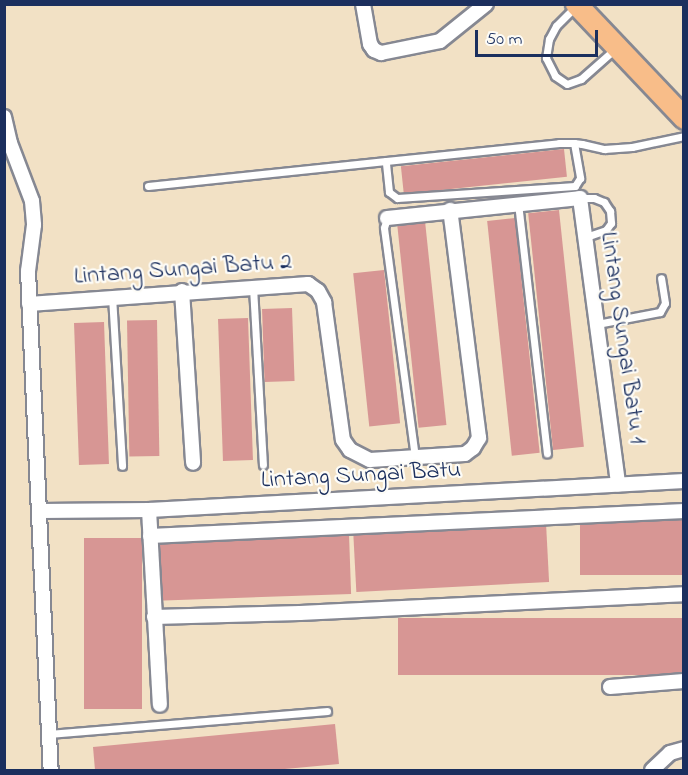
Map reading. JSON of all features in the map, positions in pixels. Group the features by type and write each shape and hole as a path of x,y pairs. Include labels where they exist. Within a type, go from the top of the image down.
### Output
{"main road":[{"path":"577,5 684,118"}],"street":[{"path":"363,4 370,44 374,50 381,53 440,41 486,4"},
{"path":"4,117 10,143 32,201 34,225 28,271 41,511 51,771"},
{"path":"387,218 580,198"},
{"name":"Lintang Sungai Batu 1","path":"580,198 618,484"},
{"path":"415,458 465,454 473,448 479,438 450,210"},
{"name":"Lintang Sungai Batu 2","path":"29,303 308,284 318,291 324,302 343,440 350,450 370,460 415,458"},
{"path":"182,291 193,463"},
{"name":"Lintang Sungai Batu","path":"41,511 149,510 684,481"},
{"path":"149,510 160,705"},
{"path":"150,536 684,511"},
{"path":"154,617 300,613 684,594"},
{"path":"610,687 684,681"},
{"path":"652,771 670,753 684,749"}],"lane":[{"path":"577,5 556,26 549,39 546,58 555,76 567,84 581,79 617,47"},
{"path":"148,186 574,143 604,150 632,147 684,136"},
{"path":"386,161 389,192 397,198 575,186 580,178 574,143"},
{"path":"580,198 594,198 604,202 610,211 610,223 606,230 586,237"},
{"path":"518,203 547,453"},
{"path":"387,218 384,228 415,458"},
{"path":"597,324 660,312 665,303 662,278"},
{"path":"253,287 263,465"},
{"path":"112,296 122,466"},
{"path":"49,734 327,711"}],"building":[{"path":"564,149 567,177 404,194 401,166"},
{"path":"559,210 584,447 553,450 528,213"},
{"path":"515,218 540,453 512,456 487,221"},
{"path":"425,221 446,425 419,428 397,224"},
{"path":"384,270 400,423 369,426 353,273"},
{"path":"292,308 295,381 265,382 262,309"},
{"path":"248,318 253,460 223,461 218,319"},
{"path":"157,320 159,456 129,457 127,321"},
{"path":"104,322 109,464 79,465 74,323"},
{"path":"580,517 684,517 684,575 580,575"},
{"path":"546,523 549,582 356,592 353,533"},
{"path":"349,534 351,594 157,601 155,541"},
{"path":"84,538 142,538 142,709 84,709"},
{"path":"398,618 684,618 684,675 398,675"},
{"path":"335,724 339,764 274,770 95,770 93,747"}]}
